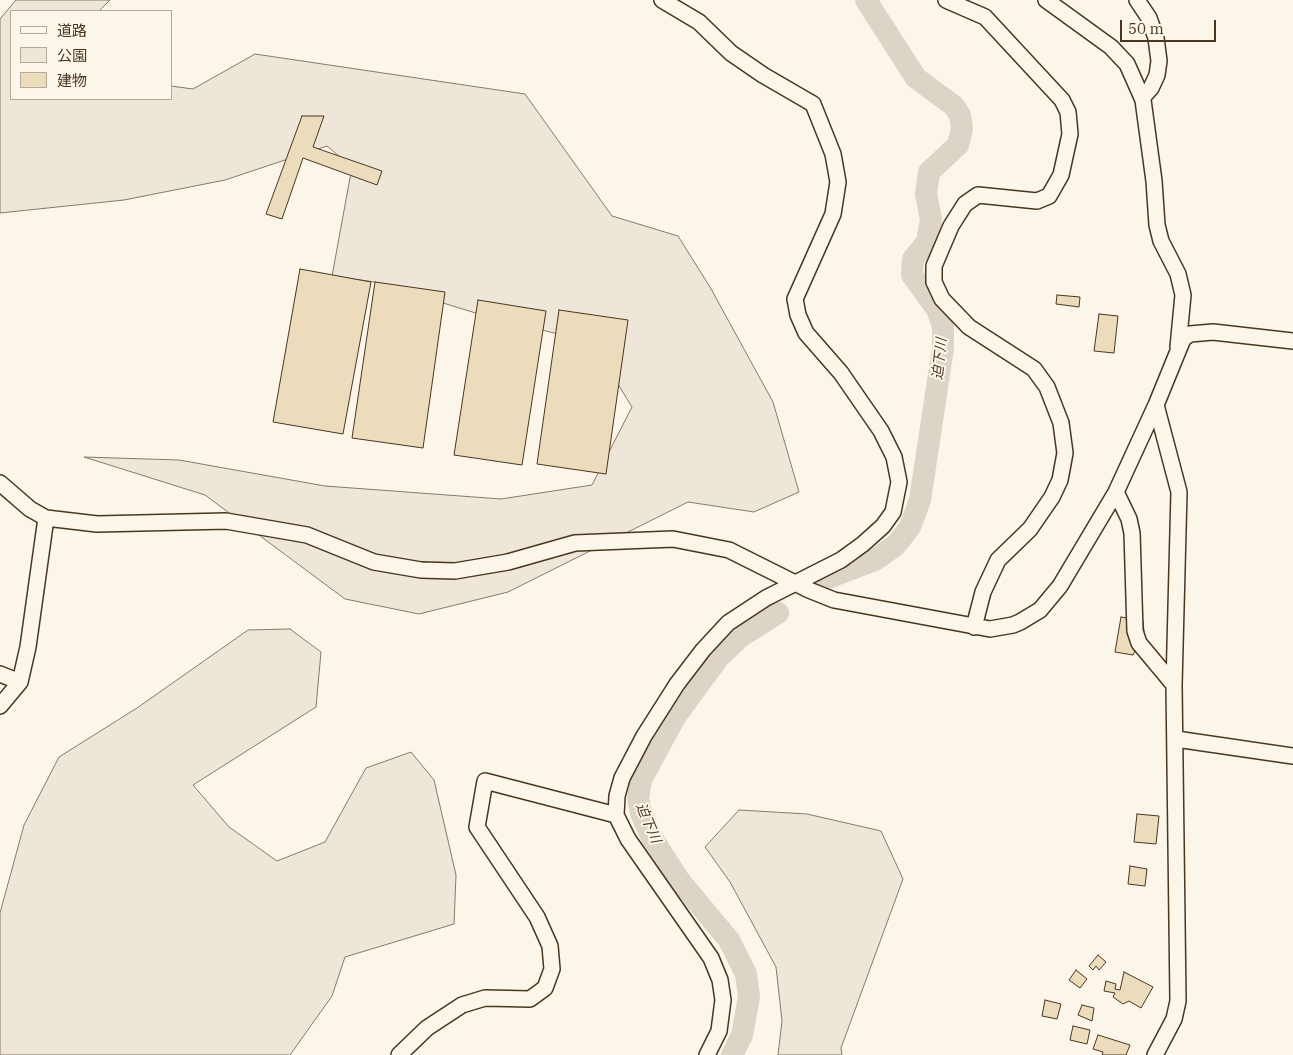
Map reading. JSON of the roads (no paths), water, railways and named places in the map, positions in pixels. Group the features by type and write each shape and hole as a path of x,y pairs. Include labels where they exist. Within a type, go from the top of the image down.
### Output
{"street":[{"path":"662,0 698,22 731,53 762,75 812,104 833,154 838,182 833,214 795,299 798,315 806,332 841,373 881,431 894,457 898,482 893,512 883,526 841,560 794,583 728,623 702,650 677,684 644,736 622,778 617,796 616,815 628,839 711,958 720,980 723,1000 719,1030 707,1055"},
{"path":"946,0 985,17 1062,100 1068,112 1070,134 1061,175 1049,196 1037,201 978,194 965,204 951,226 934,266 934,282 942,299 969,327 1034,369 1043,381 1060,423 1065,453 1060,480 1052,497 1030,530 998,560 983,592 974,627"},
{"path":"1046,0 1111,47 1127,64 1142,98 1154,181 1157,225 1161,241 1178,274 1183,295 1178,348"},
{"path":"1136,0 1149,18 1156,38 1159,61 1157,75 1152,88 1142,98"},
{"path":"0,483 30,509 46,518 97,524 226,521 307,535 374,562 421,570 446,571 508,562 575,543 673,539 729,550 794,583 834,600 990,629 1013,626 1040,610 1060,586 1116,492 1156,405 1183,339 1190,334 1199,332 1293,341"},
{"path":"1155,1055 1174,1019 1178,1001 1174,685 1179,492 1156,405"},
{"path":"1116,492 1129,519 1132,533 1135,631 1139,643 1174,685"},
{"path":"0,706 20,682 28,647 46,518"},
{"path":"0,674 20,682"},
{"path":"1176,739 1293,756"},
{"path":"398,1055 427,1028 462,1005 485,998 530,998 546,988 552,970 550,946 537,917 477,827 485,781 616,815"}],"waterway":[{"name":"迫下川","path":"825,579 875,560 896,545 910,527 920,500 943,348 943,327 937,309 912,275 913,259 927,242 931,219 926,194 929,172 958,145 962,129 960,115 954,106 916,78 866,0"},
{"name":"迫下川","path":"732,1055 742,1035 749,997 746,974 729,940 679,880 652,838 641,813 638,798 641,780 675,717 719,657 740,637 778,613"}]}
